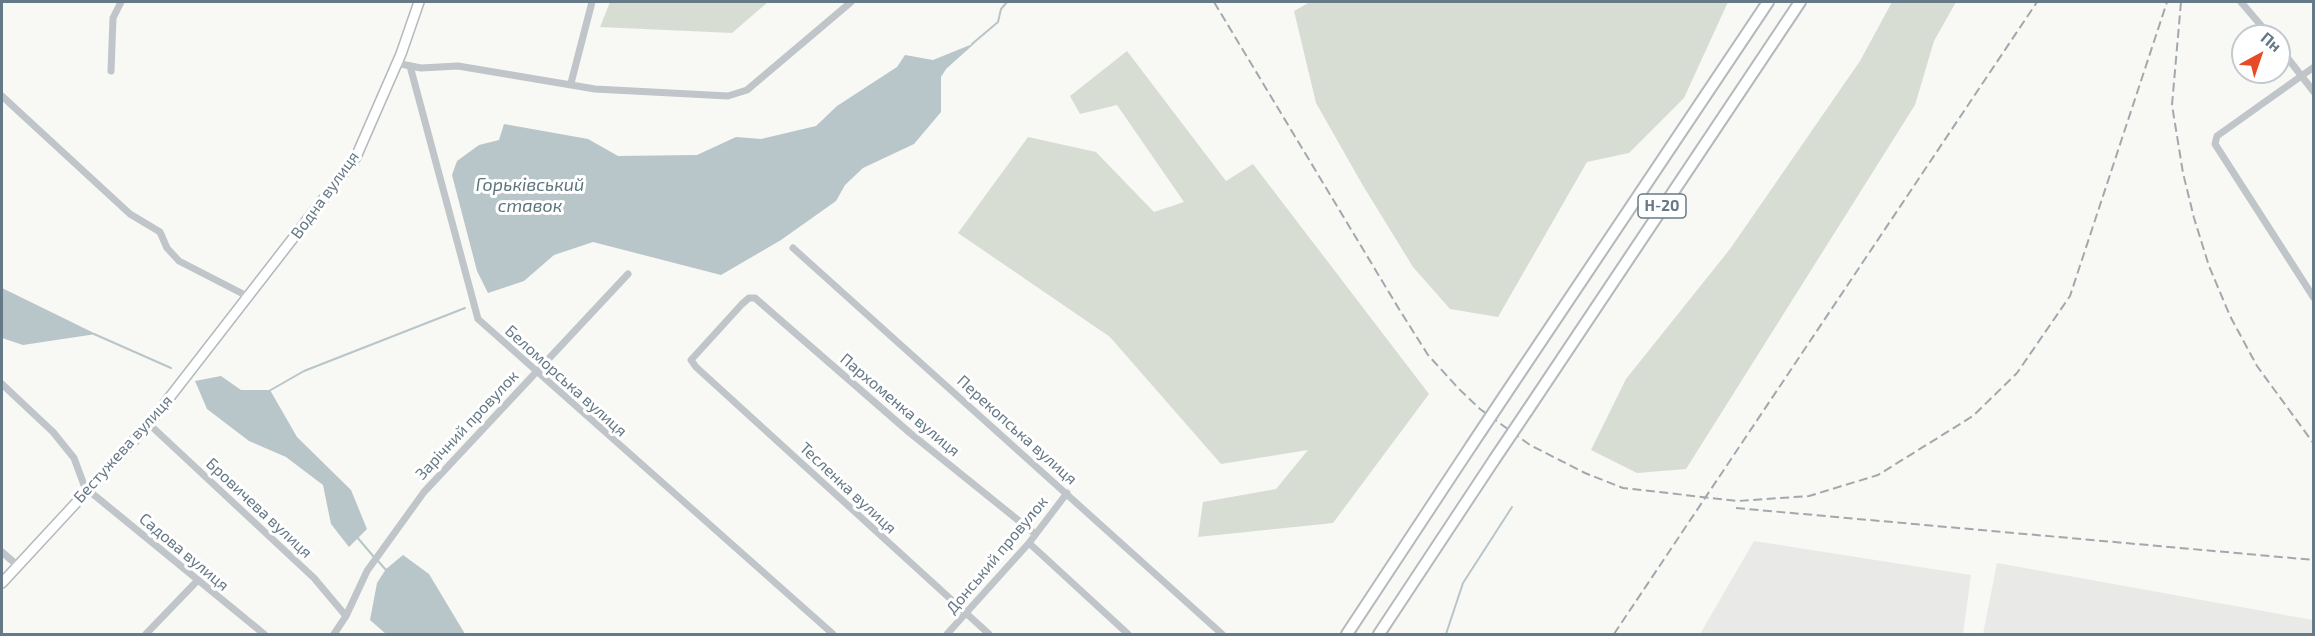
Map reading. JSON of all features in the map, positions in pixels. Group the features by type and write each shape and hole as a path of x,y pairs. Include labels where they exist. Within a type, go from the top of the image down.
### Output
{"main road":[{"name":"Н-20","path":"1347,634 1768,2"},
{"name":"Н-20","path":"1379,634 1800,2"}],"street":[{"path":"111,71 113,18 121,2"},
{"name":"Водна вулиця","path":"239,311 356,157 419,2"},
{"path":"571,83 592,2"},
{"path":"396,63 441,69 458,66 571,83 596,89 728,96 747,90 851,2"},
{"path":"2241,2 2260,24"},
{"path":"2291,62 2313,92"},
{"name":"Беломорська вулиця","path":"410,66 478,319 833,634"},
{"path":"2313,67 2217,136 2215,144 2313,298"},
{"path":"2,96 130,214 160,232 166,248 179,261 249,297"},
{"name":"Перекопська вулиця","path":"793,248 1222,634"},
{"name":"Зарічний провулок","path":"334,634 346,616 367,571 424,492 628,274"},
{"name":"Пархоменка вулиця","path":"691,360 749,298 755,298 910,433 1034,533"},
{"name":"Бестужева вулиця","path":"2,583 149,424 239,311"},
{"name":"Тесленка вулиця","path":"691,360 988,634"},
{"path":"2,384 53,432 74,458 88,490"},
{"name":"Бровичева вулиця","path":"149,424 314,578 346,616"},
{"name":"Садова вулиця","path":"88,490 264,634"},
{"name":"Донський провулок","path":"947,634 1029,543 1034,533 1067,493"},
{"path":"1029,543 1128,634"},
{"path":"2,552 17,565"},
{"path":"146,634 197,581"}],"shaded area":[{"path":"610,2 768,2 732,33 600,27"},
{"path":"1310,2 1728,2 1684,98 1629,153 1587,162 1498,317 1450,309 1413,267 1362,184 1316,103 1294,11"},
{"path":"1892,2 1956,2 1934,41 1915,105 1686,469 1637,473 1591,450 1626,379 1730,249 1860,61"},
{"path":"1127,51 1226,181 1253,164 1429,394 1333,523 1198,537 1203,502 1276,489 1308,450 1221,464 1110,337 958,233 1028,137 1096,152 1154,212 1184,202 1117,105 1080,114 1070,96"},
{"path":"1754,541 1971,575 1963,634 1700,634"},
{"path":"1997,563 2313,620 2313,634 1983,634"}],"water":[{"name":"Горьківський ставок","path":"975,43 946,69 941,77 941,112 914,144 863,168 845,185 836,201 781,240 721,275 593,242 554,255 524,281 488,293 477,271 452,175 457,161 479,145 499,140 504,124 588,139 618,156 697,155 736,137 761,139 816,126 837,106 897,67 905,55 933,60"},
{"path":"2,288 96,334 23,345 2,338"},
{"path":"221,376 241,390 270,390 297,437 351,490 367,529 349,547 331,524 323,485 286,457 249,441 207,409 195,381"},
{"path":"403,555 429,574 465,634 386,634 370,620 377,583 386,569"}],"waterway":[{"path":"972,44 998,22 1001,9 1007,2"},
{"path":"269,391 304,371 465,308"},
{"path":"94,334 171,368"},
{"path":"1446,634 1463,583 1512,507"},
{"path":"356,536 374,557"},
{"path":"378,561 386,570"}],"railway":[{"path":"1214,2 1428,355 1480,409 1530,445 1585,473 1623,488 1738,501 1809,496 1878,475 1973,416 2017,373 2070,296 2167,2"},
{"path":"1614,634 2037,2"},
{"path":"2181,2 2172,105 2183,173 2194,218 2209,266 2230,316 2257,366 2314,444"},
{"path":"1736,508 2314,560"}]}
